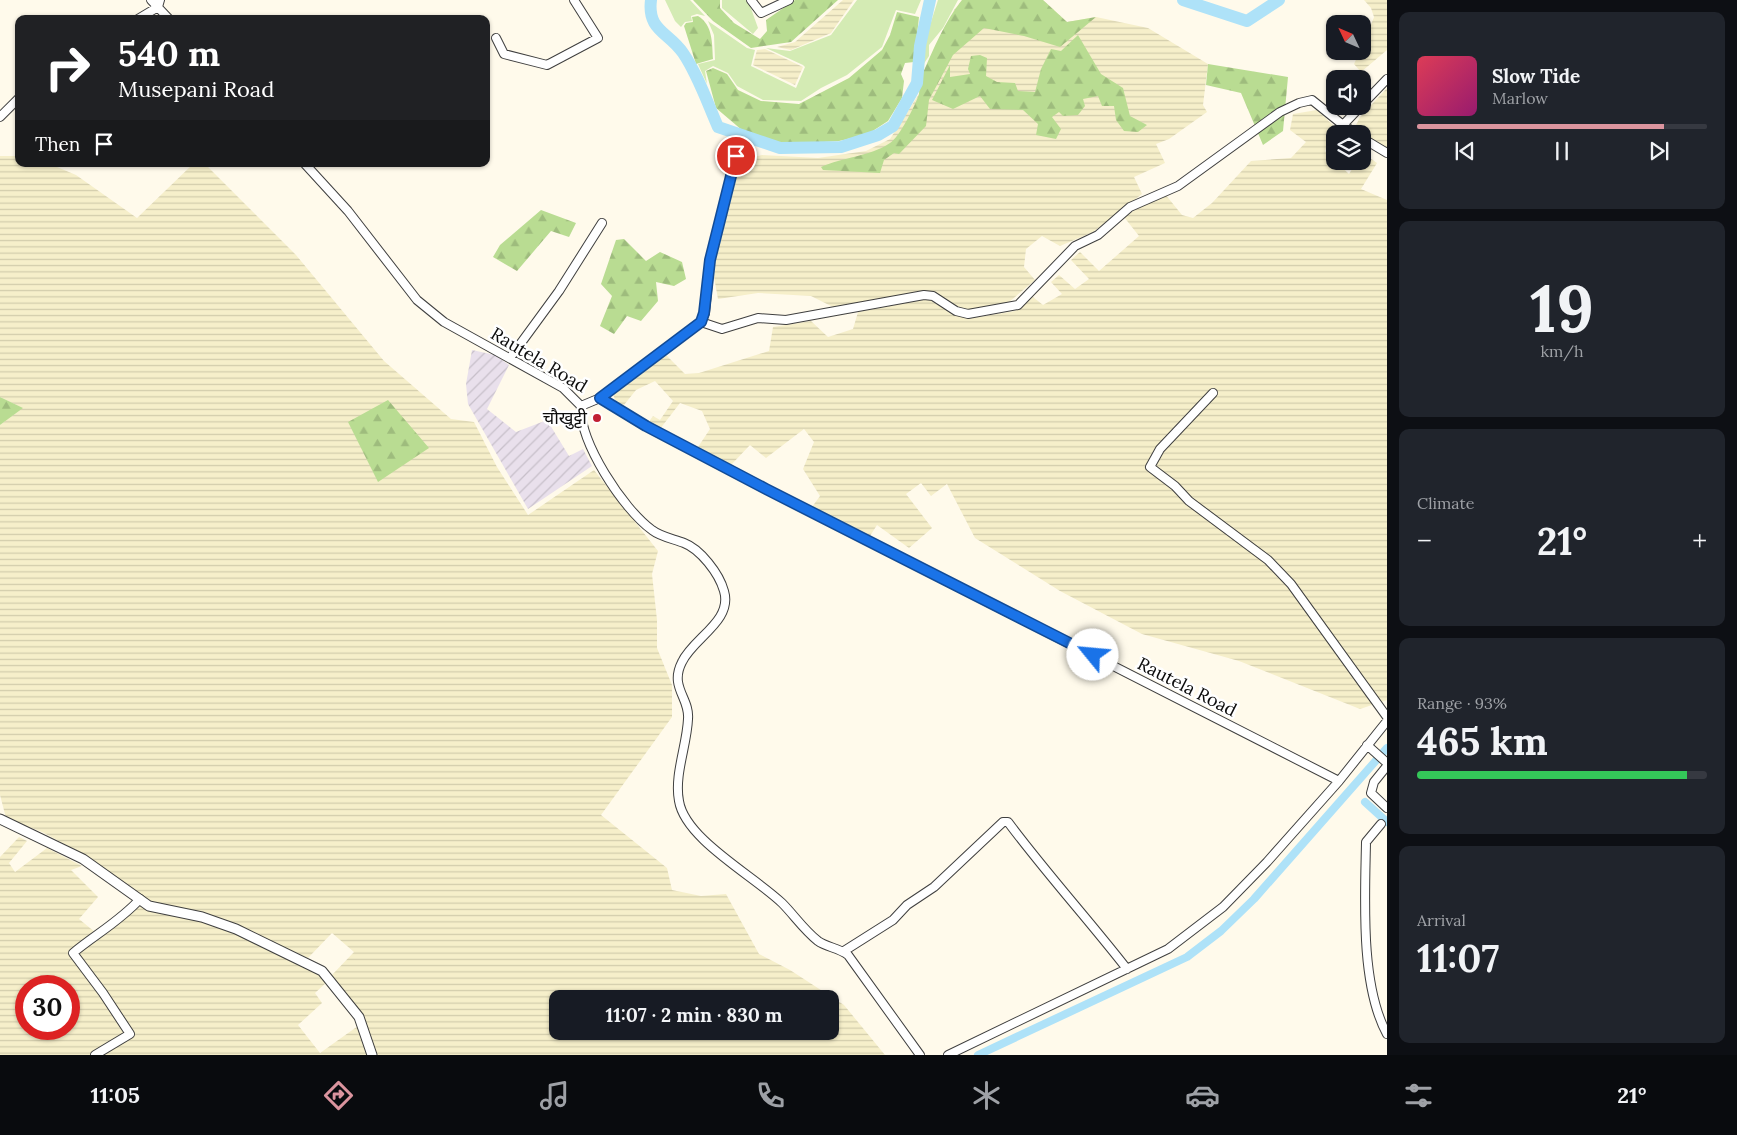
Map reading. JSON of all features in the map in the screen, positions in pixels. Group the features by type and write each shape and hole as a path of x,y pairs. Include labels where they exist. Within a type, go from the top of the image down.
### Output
{"street":[{"path":"151,0 159,3 166,15"},
{"path":"496,38 504,54 547,66 598,38 574,0"},
{"path":"751,0 761,13 789,0"},
{"path":"143,15 159,3"},
{"path":"1371,96 1387,79"},
{"path":"701,322 722,328 758,318 786,320 924,294 933,296 956,311 968,314 1018,305 1075,246 1098,235 1130,207 1178,186 1280,112 1299,103 1312,100 1343,125 1353,115"},
{"path":"0,116 15,102"},
{"path":"1371,143 1387,153"},
{"path":"600,398 701,322 704,313 710,260 736,156"},
{"name":"Rautela Road","path":"308,167 348,211 417,300 444,322 563,388 581,406 600,398 646,426 766,489 1030,622 1152,688 1339,781"},
{"path":"510,358 559,291 602,223"},
{"path":"948,1055 1168,949 1223,907 1369,747 1387,719 1286,578 1268,560 1188,501 1174,486 1150,467 1160,449 1213,393"},
{"path":"581,406 580,416 586,438 606,476 635,513 653,531 686,544 699,554 714,572 724,590 725,603 721,616 683,659 677,671 678,688 689,714 678,800 682,816 696,833 781,902 819,942 838,947 844,952 920,1055"},
{"path":"1369,747 1386,763 1374,782 1372,793 1387,808"},
{"path":"0,819 83,859 149,906 202,916 236,929 322,972 359,1017 372,1055"},
{"path":"844,952 893,920 907,905 934,887 1003,822 1008,822 1045,872 1076,904 1126,969"},
{"path":"1381,824 1366,842 1366,880 1370,986 1387,1034"},
{"path":"95,1055 130,1034 103,993 73,953 94,936 124,917 140,899"}],"shaded area":[{"path":"843,0 854,0 831,33 791,50 777,47 795,42"},
{"path":"962,0 1043,0 1067,22 1096,17 1148,28 1208,64 1203,105 1207,112 1169,139 1156,144 1165,163 1134,177 1142,194 1093,232 1060,246 1042,236 1026,249 1024,267 1035,280 1009,302 969,312 926,292 833,307 811,296 758,293 718,299 712,266 738,161 762,155 818,158 866,151 890,139 919,94 921,77 954,10"},
{"path":"1364,0 1387,0 1387,50 1363,70 1359,70 1354,64 1356,60 1371,60 1371,25 1374,17 1371,8"},
{"path":"765,49 803,67 795,85 753,65 757,50"},
{"path":"1387,88 1387,149 1371,138 1371,125 1356,125 1362,115 1371,115 1371,105"},
{"path":"1317,110 1333,125 1326,125 1326,170 1345,170 1349,174 1351,170 1371,170 1371,159 1377,163 1361,189 1387,200 1387,700 1360,709 1239,661 1142,634 1060,591 975,538 947,484 931,496 921,483 906,494 932,528 909,548 877,525 870,536 812,507 820,496 803,469 814,442 804,429 766,458 750,445 731,465 698,447 710,429 702,411 680,403 660,429 648,423 653,416 660,420 673,401 655,381 636,390 624,405 617,404 612,392 665,354 685,374 699,373 769,351 773,327 811,321 828,337 853,329 858,312 928,299 952,313 973,318 1015,311 1033,297 1043,305 1062,294 1051,282 1059,275 1075,289 1089,279 1071,260 1080,252 1099,271 1139,236 1124,217 1150,200 1165,194 1182,215 1193,218 1212,203 1251,161 1291,158 1306,142 1290,130 1293,114"},
{"path":"0,156 15,156 15,167 57,167 76,175 137,218 190,167 208,167 296,255 384,361 451,419 474,422 497,467 528,515 594,470 658,551 652,574 657,620 657,648 672,685 672,717 601,815 667,868 672,890 701,896 726,894 759,954 790,970 821,990 549,990 549,1040 839,1040 839,1002 844,1005 885,1055 376,1055 331,976 354,952 332,933 308,958 215,917 147,902 88,857 42,832 6,818 0,795 0,425 22,408 0,397"},
{"path":"472,350 495,355 509,365 487,409 516,432 547,420 569,456 583,449 592,466 528,509 468,404 466,384"},
{"path":"19,837 27,841 9,863 15,872 47,848 82,866 71,870 98,897 79,919 101,937 143,904 233,930 313,970 328,981 315,993 322,1003 298,1025 320,1053 358,1026 368,1055 0,1055 0,857"}],"green space":[{"path":"665,0 690,0 705,16 697,14 691,16 692,21 685,22 681,27 675,21"},
{"path":"693,0 720,0 720,8 734,23 760,39 767,31 766,20 795,0 838,0 791,42 751,48 713,21"},
{"path":"722,0 748,0 758,28 753,34 722,8"},
{"path":"857,0 921,0 915,14 896,10 882,47 847,75 801,101 763,100 737,86 728,73 713,66 705,71 707,84 698,64 715,60 714,35 708,21 747,48 755,50 751,66 796,88 805,67 766,48 790,51 831,35"},
{"path":"938,0 958,0 943,28 929,45 929,56 921,68 924,44"},
{"path":"962,0 1043,0 1067,22 1096,17 1060,47 1024,36 984,28 953,55 929,100 926,126 899,154 894,153 884,160 880,173 823,170 821,167 882,148 894,140 919,94 921,77 940,36"},
{"path":"897,12 919,17 914,62 905,63 901,74 904,81 902,98 888,121 868,134 839,141 777,143 743,131 716,108 706,71 713,68 727,74 738,90 761,101 799,104 849,78 882,50 890,35"},
{"path":"698,16 707,24 709,29 713,59 696,64 684,26 686,23 693,22 692,17"},
{"path":"1078,35 1101,74 1123,88 1130,116 1147,125 1138,132 1124,131 1116,120 1114,106 1102,106 1098,96 1083,99 1085,106 1078,115 1063,116 1059,112 1052,117 1061,129 1056,139 1036,135 1038,124 1023,110 990,109 980,96 953,109 932,100 950,65 950,77 970,74 968,69 971,56 980,55 987,58 986,76 997,82 1015,83 1018,91 1035,92 1041,69 1051,49 1061,51"},
{"path":"1208,64 1288,77 1283,131 1263,145 1241,93 1206,85"},
{"path":"541,210 576,223 569,237 551,231 517,271 493,257 500,245"},
{"path":"624,239 646,261 660,252 682,262 686,279 674,286 656,282 658,301 641,321 627,316 614,334 600,326 612,296 601,284 616,240"},
{"path":"0,397 23,408 0,425"},
{"path":"388,400 429,448 378,482 348,422"}],"waterway":[{"path":"651,0 652,18 660,30 677,46 688,61 698,79 718,127 780,148 841,147 878,135 893,126 917,83 920,46 930,0"},
{"path":"1183,0 1247,21 1279,0"},
{"path":"978,1055 1187,957 1221,931 1254,899 1387,748"},
{"path":"1365,802 1387,822"}],"place":[{"name":"चौखुट्टी","path":"597,418"}],"route":[{"path":"736,156 710,260 704,313 701,322 600,398 646,426 766,489 1093,655"}]}
